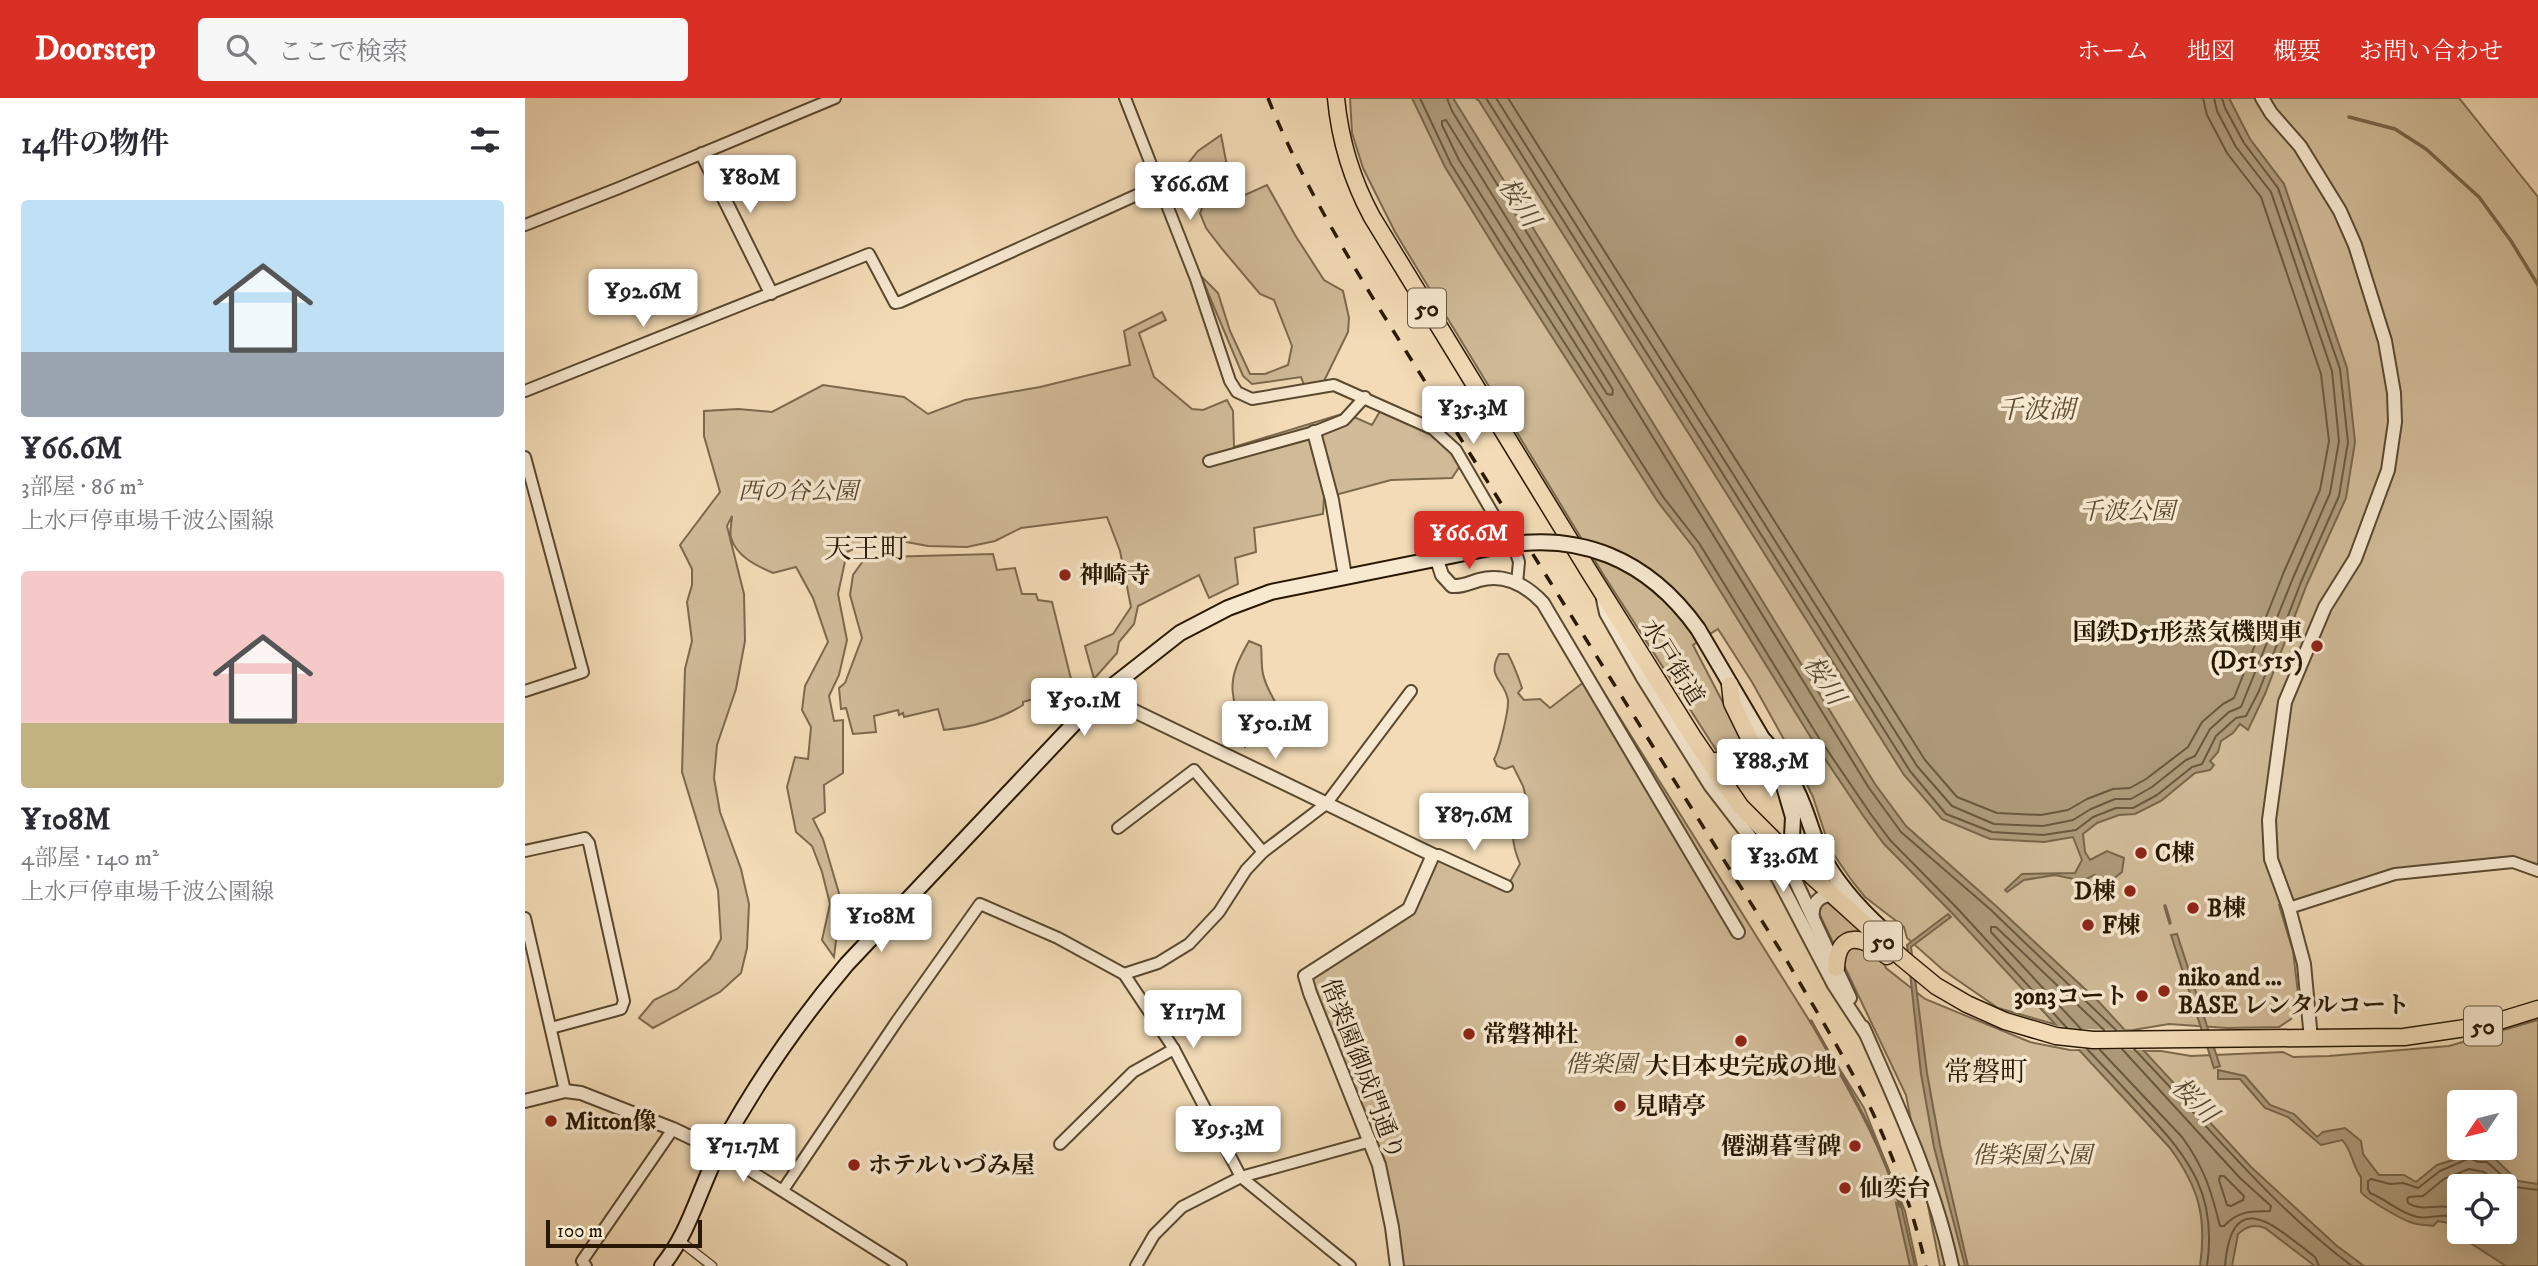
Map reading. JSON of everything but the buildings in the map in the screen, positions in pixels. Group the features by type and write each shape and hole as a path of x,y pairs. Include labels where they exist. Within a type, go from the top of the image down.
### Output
{"main road":[{"name":"水戸街道","path":"1336,98 1340,136 1348,164 1367,208 1558,522 1693,737 1741,807 1791,857 1935,986 2005,1021 2040,1032 2093,1040 2404,1037 2486,1025 2538,1009"},
{"path":"663,1266 680,1241 719,1151 780,1050 816,1000 1101,695 1153,652 1204,618 1271,592 1345,576 1538,541 1566,543 1609,555 1635,568 1665,590 1698,629 1765,741 1784,765 1803,803 1819,850 1844,889 1875,923 1934,974 1953,997"},
{"path":"1693,737 1707,747 1728,774 1735,776 1750,768 1754,762 1753,747 1732,703 1730,685"},
{"path":"1765,741 1790,801 1793,839 1791,857"},
{"path":"1836,968 1839,950 1848,941 1858,939 1879,950 1915,980 1935,986"}],"street":[{"path":"525,225 835,98"},
{"path":"1125,98 1237,392 1252,399 1334,385 1433,429 1456,450 1516,553 1519,562 1517,583"},
{"path":"2262,98 2271,113 2300,146 2340,211 2355,246 2385,341 2394,393 2392,445 2383,483 2354,559 2325,607 2285,702 2269,820 2271,859 2289,908 2304,964 2311,1039"},
{"path":"702,154 771,293"},
{"path":"525,391 869,254 895,303 899,302 1159,185"},
{"path":"1209,461 1314,432 1344,420 1365,397"},
{"path":"1314,432 1332,500 1345,576"},
{"path":"525,457 583,672 525,691"},
{"path":"1437,560 1442,575 1452,586 1490,578 1503,579 1531,591 1543,603 1738,932"},
{"path":"1601,590 1606,613 1636,666 1710,785 1770,863 1834,985 1866,1034"},
{"path":"1124,974 1158,964 1189,944 1219,912 1246,870 1263,852 1326,804 1411,691"},
{"path":"1101,695 1433,855 1439,855 1507,886"},
{"path":"1118,828 1194,769 1263,852"},
{"path":"525,851 585,838 589,843 624,1001 621,1009 551,1028"},
{"name":"偕楽園御成門通り","path":"1397,1266 1379,1165 1305,976 1409,909 1433,855"},
{"path":"1791,857 1793,873 1814,922 1914,1143 1952,1266"},
{"path":"2289,908 2395,874 2513,862 2538,871"},
{"path":"1814,922 1812,915 1815,903 1821,897 1833,895"},
{"path":"783,1190 980,904 1058,938 1124,974 1174,1049 1241,1177 1350,1266"},
{"path":"525,919 565,1091"},
{"path":"1060,1144 1133,1072 1174,1049"},
{"path":"525,1101 565,1091 596,1098 673,1129 719,1151 901,1266"},
{"path":"586,1266 582,1261 673,1129"},
{"path":"1136,1266 1154,1235 1182,1207 1241,1177 1371,1140"},
{"path":"680,1241 712,1266"}],"green space":[{"name":"千波公園","path":"1350,98 2459,98 2538,197 2538,871 2513,862 2395,874 2279,905 2293,951 2299,1002 2291,1019 2279,1027 2227,1028 2169,1024 2105,1031 2064,1027 1998,1008 1943,970 1907,938 1904,927 1865,897 1852,881 1830,849 1813,797 1792,754 1752,682 1718,629 1693,645 1747,749 1745,762 1740,766 1729,765 1722,759 1603,574 1395,232 1363,168 1352,133"},
{"path":"1221,135 1226,161 1245,195 1267,185 1324,280 1343,291 1349,318 1348,332 1324,381 1304,385 1301,377 1252,384 1243,376 1201,276 1218,293 1230,331 1250,374 1265,374 1288,365 1292,346 1274,300 1260,294 1206,228 1200,213 1209,192 1199,171 1186,166 1198,151"},
{"name":"西の谷公園","path":"1162,312 1166,320 1139,333 1154,377 1192,409 1203,410 1227,400 1233,411 1234,447 1345,413 1372,425 1383,406 1433,429 1463,461 1452,478 1391,480 1324,498 1323,514 1254,528 1256,552 1235,558 1238,584 1209,598 1199,575 1138,606 1134,624 1119,642 1117,653 1094,679 1085,646 1113,634 1131,607 1120,551 1107,517 1021,528 995,541 967,547 928,546 879,537 847,552 838,594 847,640 839,675 829,696 834,721 843,720 843,773 824,785 825,812 813,819 823,839 841,900 834,957 822,940 830,904 822,872 812,846 796,832 787,787 795,757 808,759 811,727 802,710 805,686 828,642 813,598 796,567 773,573 748,560 731,538 732,516 727,526 744,594 745,641 736,689 717,745 714,778 720,812 741,869 749,904 747,948 741,973 720,992 653,1028 639,1018 654,1000 677,989 710,959 721,939 718,890 682,772 685,669 692,641 687,602 692,585 692,569 680,545 720,492 704,436 704,411 738,409 772,412 823,385 904,397 928,414 965,400 1040,387 1130,365 1124,331"},
{"path":"880,554 883,557 993,554 997,570 1015,568 1022,594 1036,594 1038,600 1052,602 1073,687 1023,702 1023,705 1005,715 965,727 944,730 938,709 904,717 903,713 899,715 898,710 874,716 876,732 853,734 846,708 841,709 839,688 845,683 862,638 850,595 853,575 863,561"},
{"path":"1249,641 1261,646 1263,674 1279,713 1275,730 1267,741 1258,733 1245,747 1238,739 1232,687 1237,666"},
{"name":"偕楽園","path":"1499,654 1508,654 1522,688 1518,693 1524,700 1540,699 1550,708 1593,675 1864,1108 1905,1211 1917,1266 1402,1266 1385,1161 1316,998 1311,976 1411,910 1435,857 1507,887 1520,864 1513,832 1527,801 1513,766 1505,769 1497,766 1494,759 1508,705 1506,693 1495,674"},
{"name":"偕楽園公園","path":"1827,902 1875,943 1886,968 1925,999 2030,1042 2070,1050 2161,1051 2191,1056 2283,1052 2293,1057 2329,1056 2449,1046 2538,1020 2538,1266 1940,1266 1906,1095 1817,909"}],"water":[{"path":"1412,98 1453,98 1875,784 1906,826 2099,1002 2251,1167 2337,1246 2364,1266 2315,1266 2265,1228 2254,1226 2238,1234 2232,1266 2200,1266 2202,1233 2199,1204 2188,1176 2170,1148 1952,913 1884,844 1864,817 1813,741 1693,547 1658,502 1497,251 1445,167"},
{"name":"千波湖","path":"1475,98 2229,98 2250,139 2284,184 2347,368 2355,442 2346,498 2307,584 2265,694 2248,730 2240,724 2221,741 2218,752 2210,761 2214,765 2210,770 2195,773 2161,801 2135,814 2119,815 2097,823 2083,834 2085,852 2090,860 2107,851 2124,858 2122,872 2112,880 2094,875 2083,881 2055,875 2024,880 2007,892 2005,890 2022,874 2075,873 2082,860 2073,837 2044,842 1990,839 1942,819 1904,775"},
{"path":"1948,914 1951,917 1911,947 1927,1073 1940,1145 1968,1266 1965,1266 1934,1147 1921,1074 1907,945"},
{"path":"2177,934 2220,1066 2214,1068 2171,935"},
{"path":"2218,1070 2245,1076 2270,1105 2294,1114 2317,1137 2323,1132 2345,1128 2361,1141 2363,1154 2379,1175 2404,1175 2416,1182 2437,1165 2453,1160 2496,1160 2511,1174 2447,1174 2447,1223 2438,1221 2433,1226 2416,1224 2384,1208 2361,1192 2361,1177 2342,1140 2321,1145 2288,1117 2265,1108 2240,1079 2218,1079"},
{"path":"2517,1180 2538,1184 2538,1266 2506,1266 2472,1244 2517,1244"},
{"path":"1896,1203 1901,1205 1915,1266 1910,1266"}],"pier":[{"path":"2051,1025 2079,1029 2130,1030 2150,1050 2073,1049"}],"waterway":[{"path":"2349,117 2395,129 2426,149 2479,197 2538,285"},
{"path":"2165,906 2170,923"},
{"path":"1811,1021 1872,1134 1900,1206"}],"railway":[{"path":"1268,98 1304,176 1374,300 1787,961 1839,1051 1887,1144 1909,1204 1926,1266"}],"place":[{"name":"神崎寺","path":"1065,575"},
{"name":"国鉄D51形蒸気機関車 (D51 515)","path":"2317,646"},
{"name":"C棟","path":"2141,853"},
{"name":"D棟","path":"2130,891"},
{"name":"B棟","path":"2193,908"},
{"name":"F棟","path":"2088,925"},
{"name":"niko and ... BASE レンタルコート","path":"2164,991"},
{"name":"3on3コート","path":"2142,996"},
{"name":"常磐神社","path":"1469,1034"},
{"name":"大日本史完成の地","path":"1741,1041"},
{"name":"見晴亭","path":"1620,1106"},
{"name":"Mitton像","path":"551,1121"},
{"name":"僊湖暮雪碑","path":"1855,1146"},
{"name":"ホテルいづみ屋","path":"854,1165"},
{"name":"仙奕台","path":"1845,1188"}],"district":[{"name":"天王町","path":"866,548"},
{"name":"常磐町","path":"1986,1071"}],"water label":[{"name":"桜川","path":"1520,202"},
{"name":"桜川","path":"1825,680"},
{"name":"桜川","path":"2195,1100"}]}
